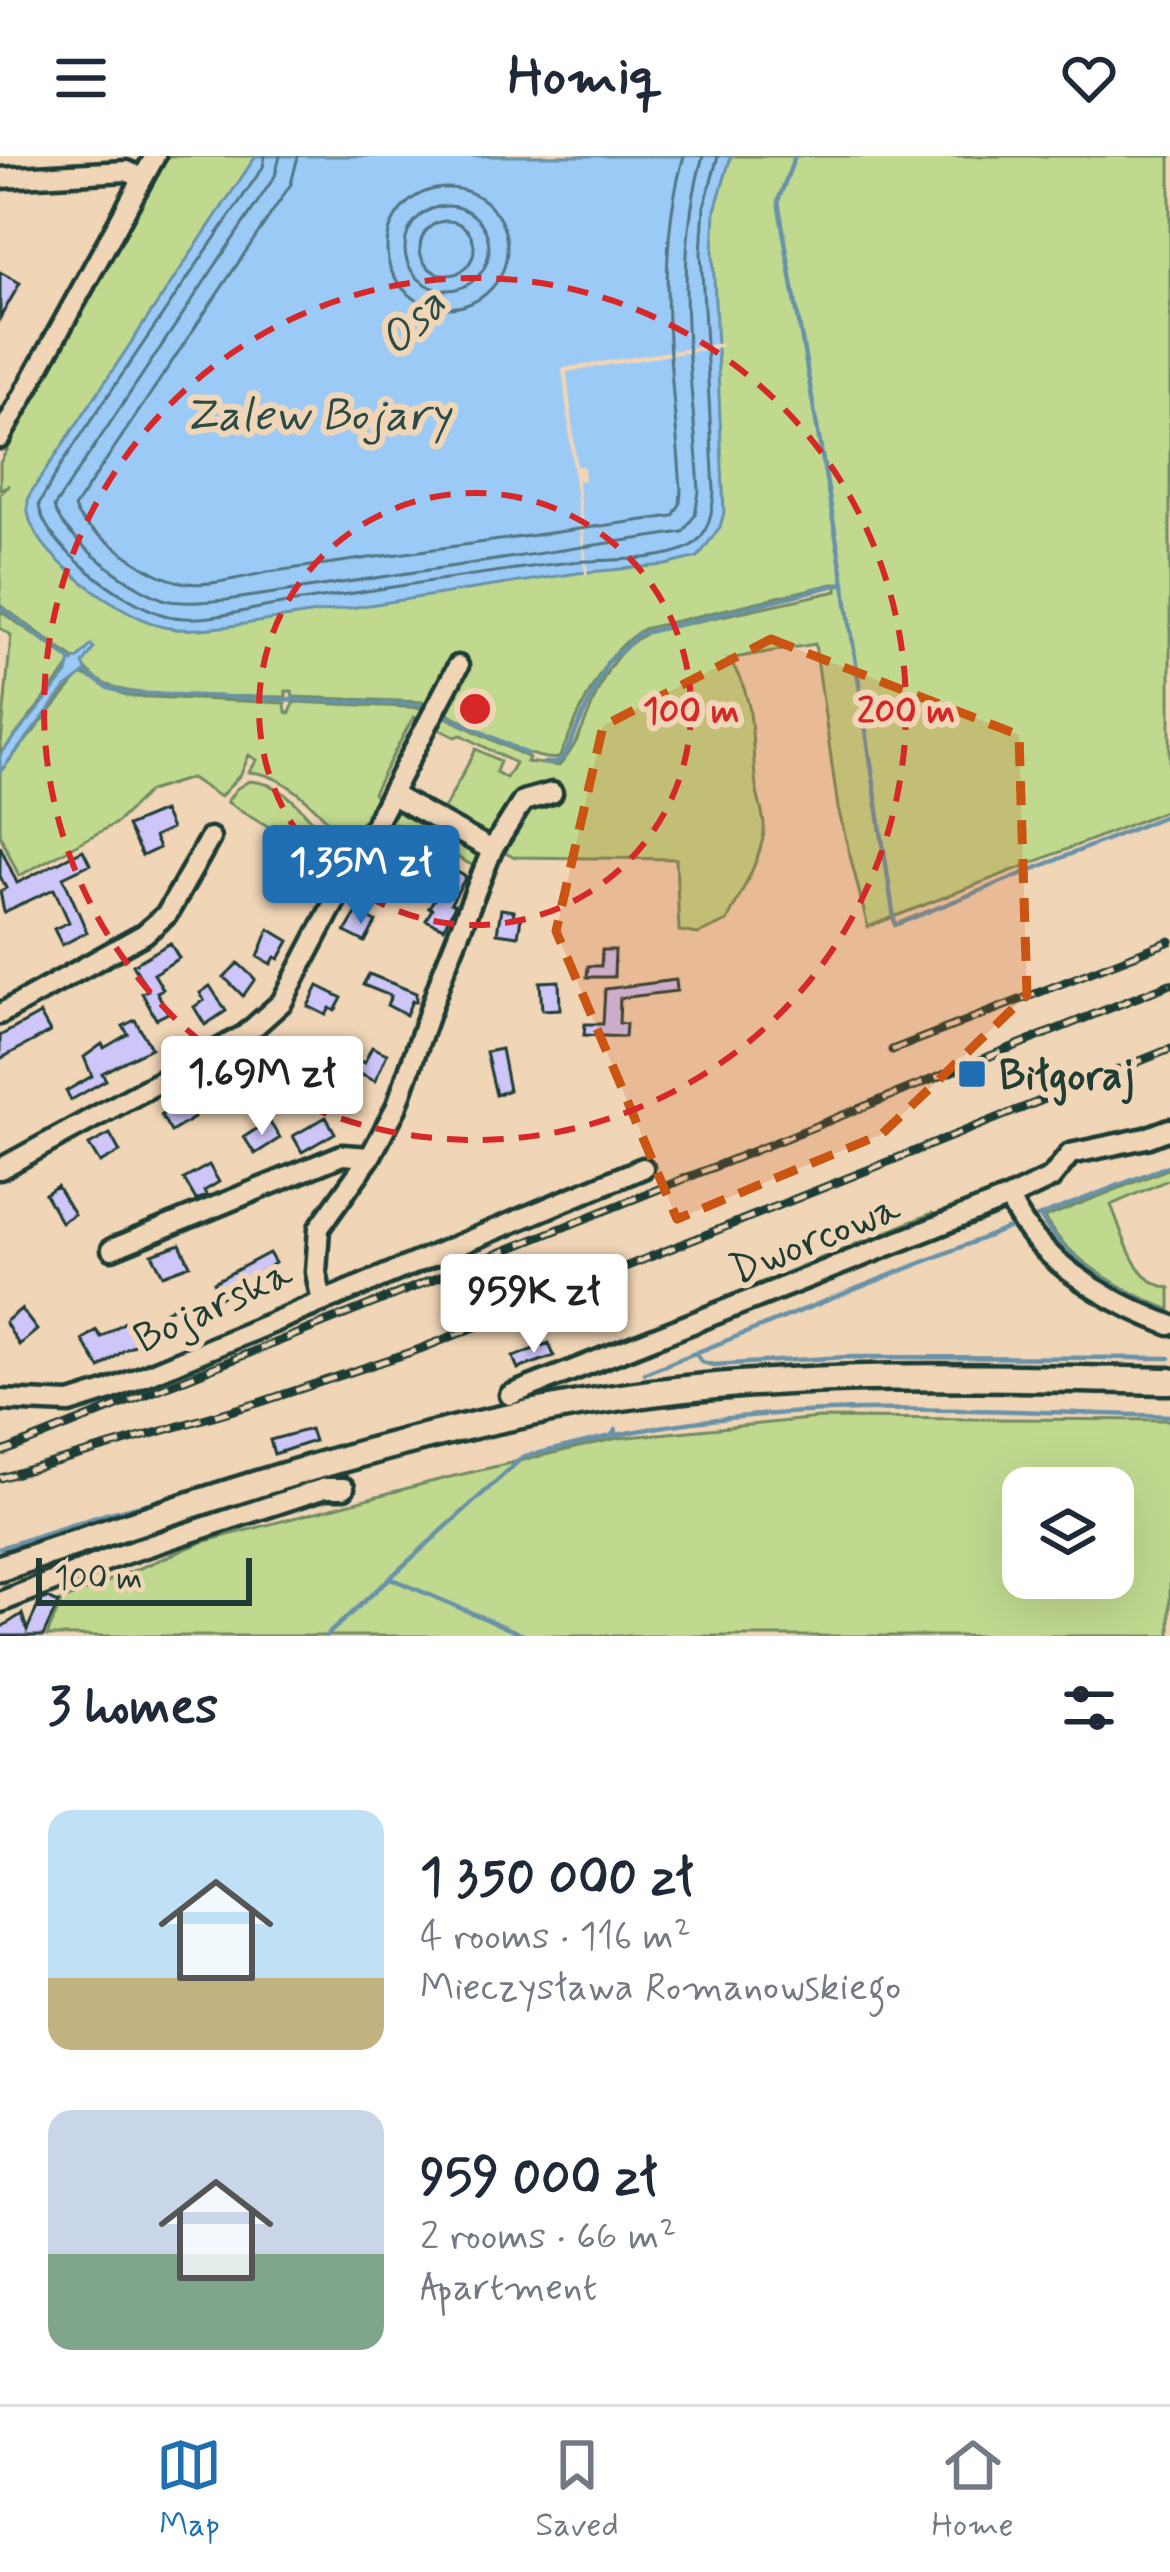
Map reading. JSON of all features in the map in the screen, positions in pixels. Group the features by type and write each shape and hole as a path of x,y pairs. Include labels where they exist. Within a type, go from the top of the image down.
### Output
{"main road":[{"path":"0,1568 394,1445 622,1397 750,1382 864,1376 1170,1381"}],"street":[{"path":"0,438 155,156"},
{"path":"0,178 126,171 143,178"},
{"path":"0,1169 245,1035 264,1020 292,989 458,666"},
{"name":"Bojarska","path":"0,1400 55,1405 83,1400 322,1302 316,1272 320,1228 370,1156 396,1108 492,850 524,802 552,793"},
{"path":"392,795 492,850"},
{"path":"0,1014 144,934 176,900 210,838"},
{"name":"Dworcowa","path":"511,1395 1009,1198 1051,1178 1070,1154 1170,1129"},
{"path":"112,1249 343,1155 370,1156"},
{"path":"322,1302 643,1168"},
{"path":"1009,1198 1034,1236 1063,1266 1140,1314 1170,1325"},
{"path":"0,1602 326,1488 344,1488"},
{"path":"69,1545 78,1571"}],"highlighted area":[{"path":"771,639 1019,735 1027,995 882,1134 677,1219 556,931 603,726"}],"green space":[{"path":"168,156 1170,156 1170,809 868,927 838,808 815,644 728,659 748,704 764,833 754,867 727,921 698,934 679,931 676,859 513,857 498,849 515,821 548,789 488,836 471,835 440,816 476,749 500,761 496,772 506,778 515,763 462,735 455,737 435,727 440,709 426,702 293,697 292,691 286,691 286,697 171,695 128,691 99,681 83,664 91,646 78,659 73,658 0,605 0,494 9,485 0,489 0,463","holes":["837,583 837,591 649,632 615,659 582,731 559,766 527,762 529,758 442,715 444,711 533,755 559,758 602,670 643,629"]},
{"path":"0,611 69,658 71,665 0,755 11,635 0,628"},
{"path":"81,674 127,696 285,703 290,713 294,702 428,708 421,721 414,717 410,723 373,793 378,799 352,848 293,789 249,772 257,760 249,755 241,774 220,797 191,778 149,791 116,823 19,876 0,835 0,772"},
{"path":"249,781 266,784 292,799 347,856 340,869 227,802"},
{"path":"398,807 473,846 483,856 479,869 395,823 364,883 360,880"},
{"path":"1170,1168 1170,1179 1111,1205 1138,1268 1170,1288 1170,1310 1083,1261 1044,1218"},
{"path":"932,1213 935,1218 743,1295 745,1289"},
{"path":"819,1418 1170,1420 1170,1636 47,1636 61,1601 202,1542 618,1438"}],"water":[{"name":"Zalew Bojary","path":"256,156 731,156 715,210 713,253 724,512 720,527 698,557 194,629 166,627 140,618 71,573 36,533 28,513 30,494"},
{"path":"91,645 94,648 83,664 87,672 66,688 0,772 0,755 67,674 70,660 78,659"}],"pier":[{"path":"721,343 721,347 567,372 577,466 584,466 585,480 578,481 585,575 562,368"}],"building":[{"path":"0,272 20,283 0,318"},
{"path":"163,811 171,829 154,837 159,848 142,856 127,826"},
{"path":"402,833 422,844 411,864 391,853"},
{"path":"0,846 17,883 83,850 90,864 63,877 87,932 62,945 54,929 69,922 54,889 4,912"},
{"path":"303,863 327,875 316,896 292,884"},
{"path":"454,870 466,877 444,928 426,920 429,907"},
{"path":"501,909 521,918 518,936 497,933"},
{"path":"357,912 376,922 365,942 345,932"},
{"path":"269,929 289,941 271,964 258,957"},
{"path":"170,943 179,958 154,974 168,1013 156,1019 142,993 148,990 133,965"},
{"path":"602,950 615,950 614,977 587,977 588,966 601,966"},
{"path":"238,963 255,979 243,996 224,977"},
{"path":"369,974 416,993 416,1002 412,1001 406,1015 387,1005 391,996 363,985"},
{"path":"676,980 677,991 620,998 619,1023 626,1024 625,1037 584,1035 585,1024 603,1024 605,989"},
{"path":"559,981 560,1009 542,1010 540,982"},
{"path":"210,986 226,1011 205,1025 194,1007 204,1000 200,993"},
{"path":"318,986 342,998 335,1011 330,1008 326,1015 308,1006"},
{"path":"40,1014 50,1032 0,1059 0,1036"},
{"path":"135,1020 151,1048 102,1073 106,1080 71,1100 66,1091 92,1076 84,1057 128,1034 123,1026"},
{"path":"372,1047 387,1054 375,1081 351,1070 356,1059 364,1063"},
{"path":"276,1048 287,1068 268,1078 257,1058"},
{"path":"501,1049 509,1090 496,1095 486,1052"},
{"path":"224,1072 237,1095 217,1106 204,1083"},
{"path":"184,1101 194,1118 171,1132 161,1115"},
{"path":"326,1117 335,1133 302,1152 293,1136"},
{"path":"269,1121 280,1138 255,1154 244,1137"},
{"path":"110,1134 120,1152 100,1163 89,1145"},
{"path":"209,1165 219,1182 204,1191 207,1196 196,1200 184,1179"},
{"path":"57,1186 74,1214 61,1222 45,1194"},
{"path":"180,1244 190,1265 163,1275 152,1254"},
{"path":"269,1253 275,1263 221,1297 214,1282"},
{"path":"175,1306 183,1320 100,1368 82,1340 96,1330 101,1337 125,1322 133,1332"},
{"path":"21,1309 37,1330 19,1345 5,1322"},
{"path":"549,1343 554,1356 518,1369 513,1357"},
{"path":"310,1429 314,1441 274,1454 270,1440"},
{"path":"47,1598 58,1603 43,1636 0,1636 0,1628 22,1614 27,1630 40,1601"}],"waterway":[{"path":"795,156 778,201 844,583 895,925 1170,814"},
{"path":"544,763 557,763 565,755 607,663 639,634 844,583"},
{"path":"0,607 73,661"},
{"path":"85,673 108,688 127,693 427,705"},
{"path":"444,714 527,754"},
{"path":"1035,1218 1170,1165"},
{"path":"1040,1216 1080,1262 1170,1312"},
{"path":"645,1373 1011,1227"},
{"path":"696,1354 713,1365 846,1357 1170,1358"},
{"path":"611,1436 680,1424 820,1411 1170,1416"},
{"path":"326,1636 523,1457 611,1436 616,1430"},
{"path":"0,1548 197,1491"},
{"path":"390,1578 526,1636"}],"railway":[{"path":"892,1050 1170,941"},
{"path":"0,1453 1170,984"},
{"path":"0,1478 258,1403 420,1349 1170,1049"}],"place":[{"name":"Biłgoraj","path":"972,1074"}],"water label":[{"name":"Osa","path":"411,321"}]}
